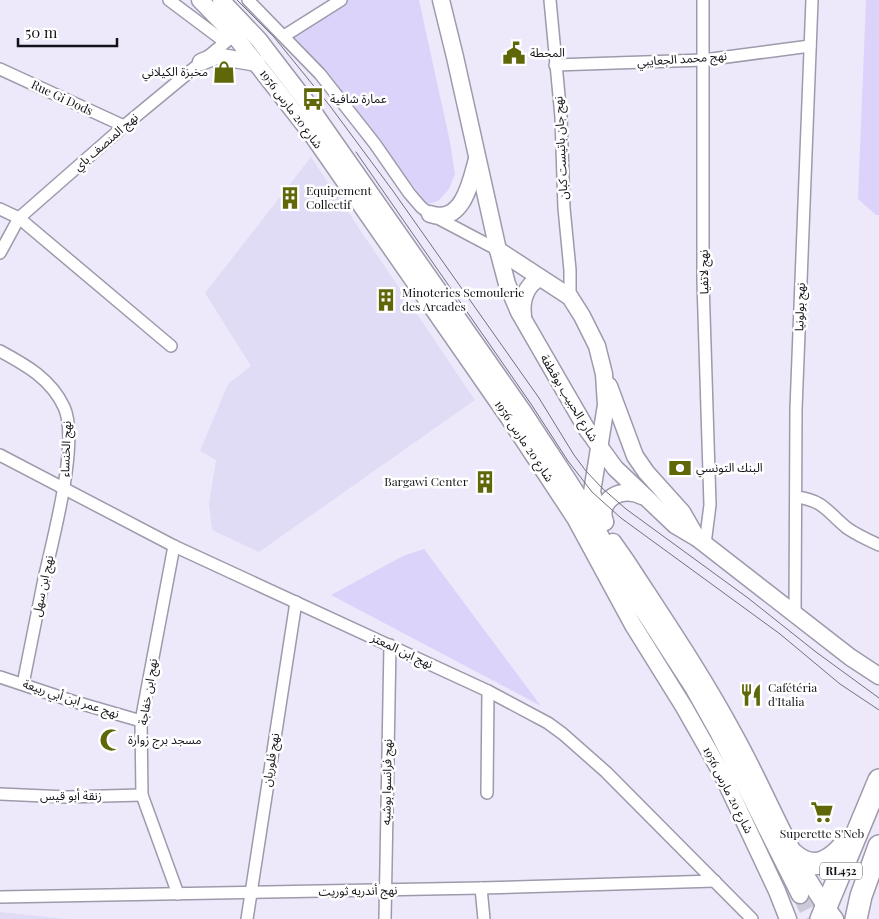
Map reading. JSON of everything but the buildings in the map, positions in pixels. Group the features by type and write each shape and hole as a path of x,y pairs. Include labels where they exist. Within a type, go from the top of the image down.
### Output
{"highway":[{"name":"RL452","path":"828,915 879,780"},
{"path":"792,854 808,863 816,864 825,861 839,852 859,829"},
{"name":"RL452","path":"856,919 861,896 879,846"}],"main road":[{"name":"شارع 20 مارس 1956","path":"200,0 235,34 313,136 509,418 575,518 629,618 722,774 777,891 788,919"},
{"name":"شارع 20 مارس 1956","path":"221,0 235,34 273,57 305,100 522,410 584,505 624,556 718,706 753,770 792,854 828,915"},
{"name":"شارع الحبيب بوقطفة","path":"441,0 498,250 512,296 528,328 599,448 615,468 675,525 701,541 850,657 879,676"},
{"path":"202,62 216,56 257,63"},
{"path":"474,140 484,164 507,247 517,260 538,277"},
{"path":"430,214 443,216 460,205 469,189 478,157"},
{"path":"498,250 570,297 594,339 604,374 622,417 635,456 646,472 682,512 701,541"},
{"path":"528,328 522,303 530,286 538,277"},
{"path":"604,374 606,405 592,492 595,503 624,556"},
{"path":"606,524 603,514 604,509 616,494 629,491 643,496"},
{"name":"شارع 20 مارس 1956","path":"584,505 626,584 694,690 717,730 800,896"}],"street":[{"name":"شارع 20 مارس 1956","path":"169,0 235,34"},
{"path":"248,0 320,74 421,207 430,214 498,250"},
{"path":"284,36 341,0"},
{"name":"نهج جان باتيست كبان","path":"550,0 561,117 564,208 570,270 570,297"},
{"name":"نهج لاتفيا","path":"701,541 710,505 703,282 703,0"},
{"name":"نهج بولونيا","path":"795,614 796,409 812,0"},
{"name":"نهج المنصف باي","path":"0,252 19,218 124,126 235,34"},
{"name":"نهج محمد الجعايبي","path":"555,65 704,60 810,46"},
{"name":"Rue Gi Dods","path":"0,69 124,126"},
{"path":"0,208 19,218 171,346"},
{"name":"نهج الخنساء","path":"0,351 25,364 45,380 56,392 66,409 69,425 64,489"},
{"name":"نهج ابن المعتز","path":"0,455 174,546 390,645 530,713 563,734 606,772 752,919"},
{"name":"نهج ابن سهل","path":"23,684 64,489"},
{"path":"797,498 810,499 820,504 852,532 879,545"},
{"name":"نهج ابن خفاجة","path":"174,546 142,721 142,795 178,894"},
{"name":"نهج فلوريان","path":"247,919 296,602"},
{"name":"نهج فرانسوا بوشيه","path":"385,919 390,645"},
{"name":"نهج عمر ابن أبي ربيعة","path":"0,676 72,701 142,721"},
{"path":"487,793 488,691"},
{"name":"زنقة أبو قيس","path":"0,794 67,797 142,795"},
{"name":"نهج أندريه ثوريت","path":"0,897 481,888 715,881"},
{"path":"481,888 484,919"}],"shaded area":[{"path":"344,0 419,0 450,142 455,174 449,189 438,201 427,204 342,95 294,38 293,30"},
{"path":"866,0 879,0 879,215 876,215 858,199"},
{"path":"311,157 475,400 259,552 212,530 209,504 216,460 200,451 228,384 251,366 205,293"},
{"path":"424,549 541,706 331,595 403,556"},
{"path":"0,912 67,919 0,919"}],"tunnel":[{"path":"800,895 812,919"}],"tram line":[{"path":"237,0 274,37 330,106 393,191 539,398 586,471 626,509 748,598 816,652 879,698"},
{"path":"356,152 531,404 568,461 592,492 621,518 780,634 840,684 879,710"}],"place":[{"name":"المحطة","path":"514,53"},
{"name":"مخبزة الكيلاني","path":"224,72"},
{"name":"عمارة شافية","path":"313,99"},
{"name":"Equipement Collectif","path":"290,198"},
{"name":"Minoteries Semoulerie des Arcades","path":"386,300"},
{"name":"البنك التونسي","path":"680,468"},
{"name":"Bargawi Center","path":"485,482"},
{"name":"Cafétéria d'Italia","path":"751,695"},
{"name":"مسجد برج زوارة","path":"111,740"},
{"name":"Superette S'Neb","path":"822,812"}]}
